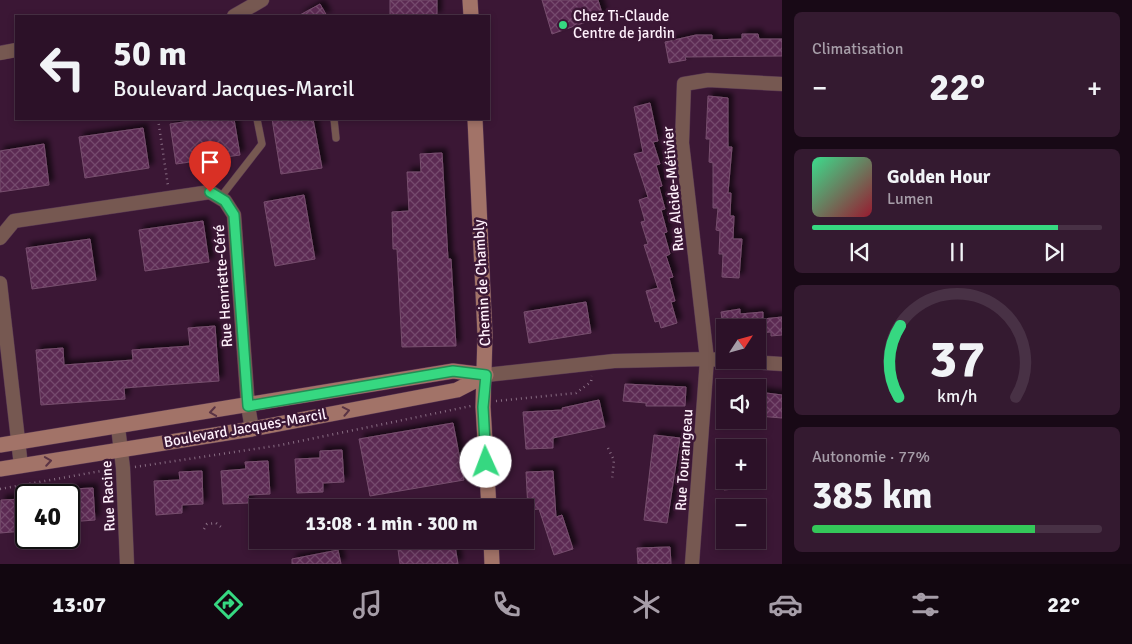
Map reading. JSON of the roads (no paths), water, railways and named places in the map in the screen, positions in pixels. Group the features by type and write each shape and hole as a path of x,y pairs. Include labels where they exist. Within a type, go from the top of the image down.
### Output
{"street":[{"path":"236,15 262,0"},
{"path":"470,0 471,15"},
{"path":"0,53 15,50"},
{"name":"Rue Alcide-Métivier","path":"707,359 682,143 684,84 708,80 782,84"},
{"name":"Chemin de Chambly","path":"475,120 486,375 484,402 489,499"},
{"path":"0,238 14,222 210,192 220,198"},
{"name":"Rue Henriette-Céré","path":"220,198 225,201 234,215 248,406 252,429"},
{"path":"0,283 20,441 21,466"},
{"name":"Boulevard Jacques-Marcil","path":"0,445 453,371 486,375 594,365 614,361 707,359 782,364"},
{"name":"Rue Tourangeau","path":"692,564 707,359"},
{"name":"Boulevard Jacques-Marcil","path":"0,469 252,429 457,390 486,375"},
{"name":"Rue Racine","path":"118,427 123,468 128,564"},
{"path":"491,549 492,564"}],"lane":[{"path":"220,198 262,144 257,120"},
{"path":"334,120 336,138"}],"place":[{"name":"Chez Ti-Claude Centre de jardin","path":"563,25"}]}
